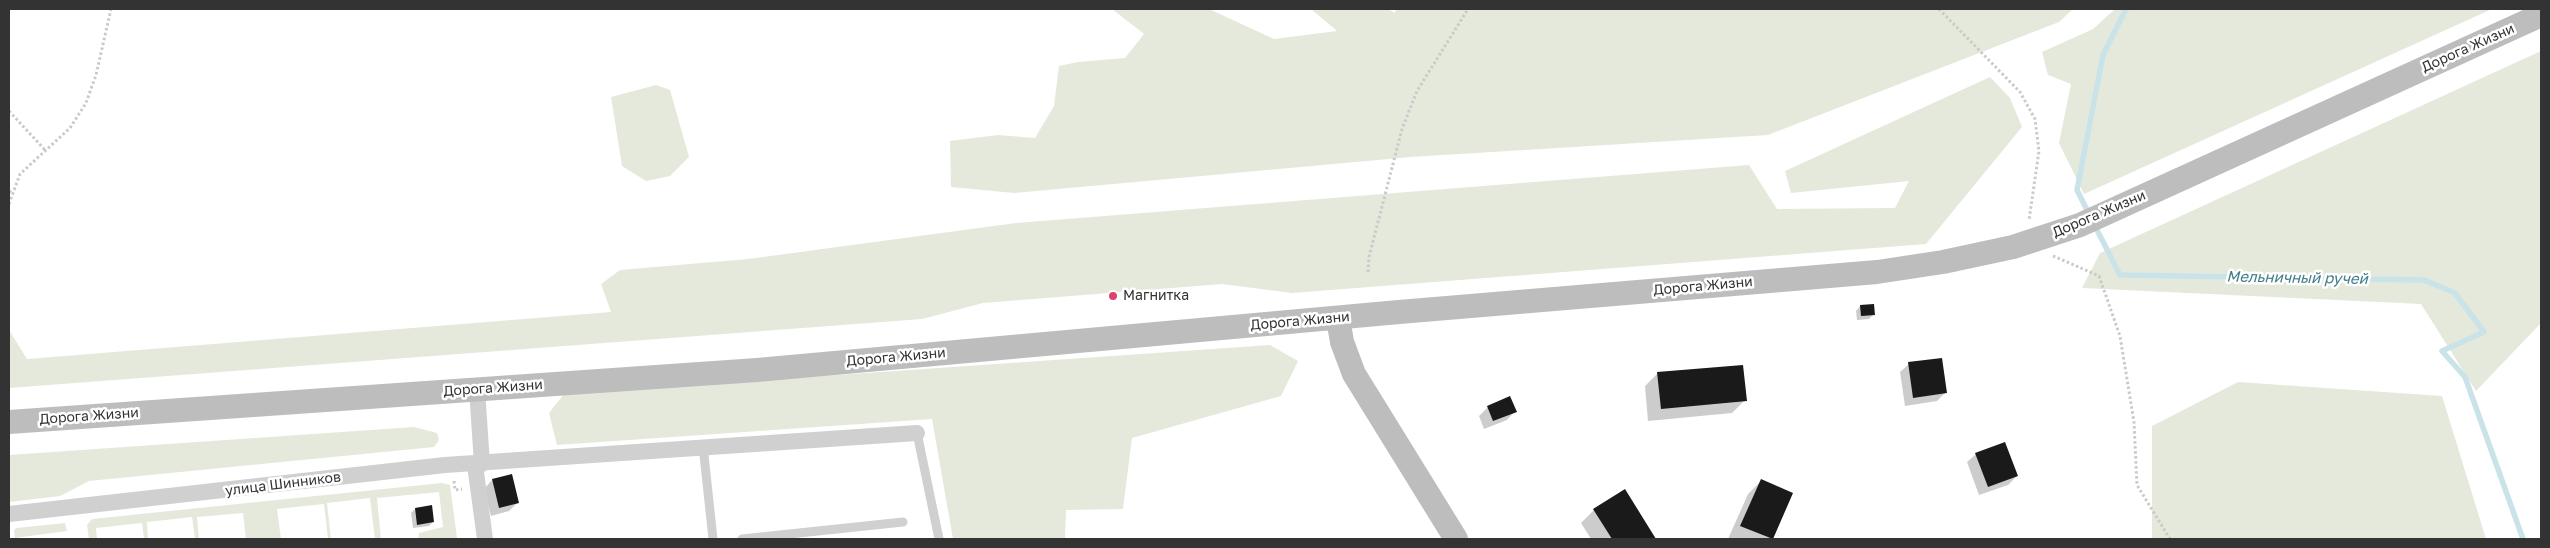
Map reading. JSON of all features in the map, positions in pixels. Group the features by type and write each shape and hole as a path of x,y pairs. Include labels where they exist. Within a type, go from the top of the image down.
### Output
{"main road":[{"name":"Дорога Жизни","path":"9,422 757,370 1877,272 1943,262 2025,243 2080,224 2541,15"},
{"path":"1338,318 1342,342 1354,374 1456,539"}],"street":[{"path":"477,390 484,539"},
{"name":"улица Шинников","path":"9,514 445,465 917,432"}],"lane":[{"path":"917,432 939,539"},
{"path":"703,446 713,539"},
{"path":"742,539 904,522"}],"path":[{"path":"9,204 20,174 70,128 86,103 96,75 111,9"},
{"path":"1368,272 1369,257 1402,129 1417,91 1468,9"},
{"path":"1939,9 2020,92 2035,119 2039,151 2025,243 2098,276 2120,336 2134,422 2138,485 2170,539"},
{"path":"9,112 45,150"},
{"path":"9,191 13,194"}],"shaded area":[{"path":"1112,9 1209,9 1274,39 1337,31 1311,9 1388,9 1395,13 1396,9 2073,9 2059,22 1768,135 1411,157 1014,193 951,187 950,141 998,135 1035,138 1054,106 1059,66 1078,62 1125,58 1144,34"},
{"path":"2115,9 2492,9 2084,194 2059,143 2071,84 2048,75 2042,52 2093,29"},
{"path":"2541,51 2541,323 2476,391 2421,304 2082,288 2100,253"},
{"path":"1990,77 2010,98 2022,127 1926,244 1292,293 1222,284 983,303 922,319 9,388 9,330 27,359 611,312 601,284 620,270 748,259 1016,223 1749,165 1777,209 1895,208 1909,181 1791,193 1785,171"},
{"path":"656,85 670,90 689,157 670,176 646,181 622,166 611,97"},
{"path":"1270,345 1298,361 1281,396 1132,438 1123,509 1066,510 1065,539 953,539 932,419 557,445 549,413 564,394"},
{"path":"2238,382 2442,396 2486,539 2152,539 2152,426"},
{"path":"414,427 437,433 439,440 434,447 89,481 60,496 9,502 9,455"},
{"path":"442,483 450,485 457,538 418,539 419,533 443,527 439,492 377,498 381,539 375,539 370,498 327,503 331,539 328,539 324,504 277,509 281,539 246,539 243,513 197,517 199,539 195,539 192,517 147,522 148,539 144,539 142,523 96,528 97,539 89,539 87,525 92,519"},
{"path":"65,523 67,531 15,538 14,531 16,528"}],"building":[{"path":"1874,304 1875,315 1861,316 1860,305"},
{"path":"1942,358 1947,393 1913,398 1908,362"},
{"path":"1743,365 1747,401 1661,409 1657,372"},
{"path":"1510,396 1517,412 1493,421 1487,406"},
{"path":"2005,442 2018,476 1988,487 1975,453"},
{"path":"512,474 519,503 499,508 492,479"},
{"path":"1761,479 1793,493 1773,539 1740,526"},
{"path":"1625,489 1656,539 1612,539 1593,509"},
{"path":"432,505 434,522 417,525 415,508"}],"waterway":[{"name":"Мельничный ручей","path":"2090,216 2077,190 2103,55 2126,9"},
{"name":"Мельничный ручей","path":"2094,224 2120,275 2424,280 2455,293 2484,332 2442,351 2465,377 2523,539"}],"place":[{"name":"Магнитка","path":"1113,296"}]}
